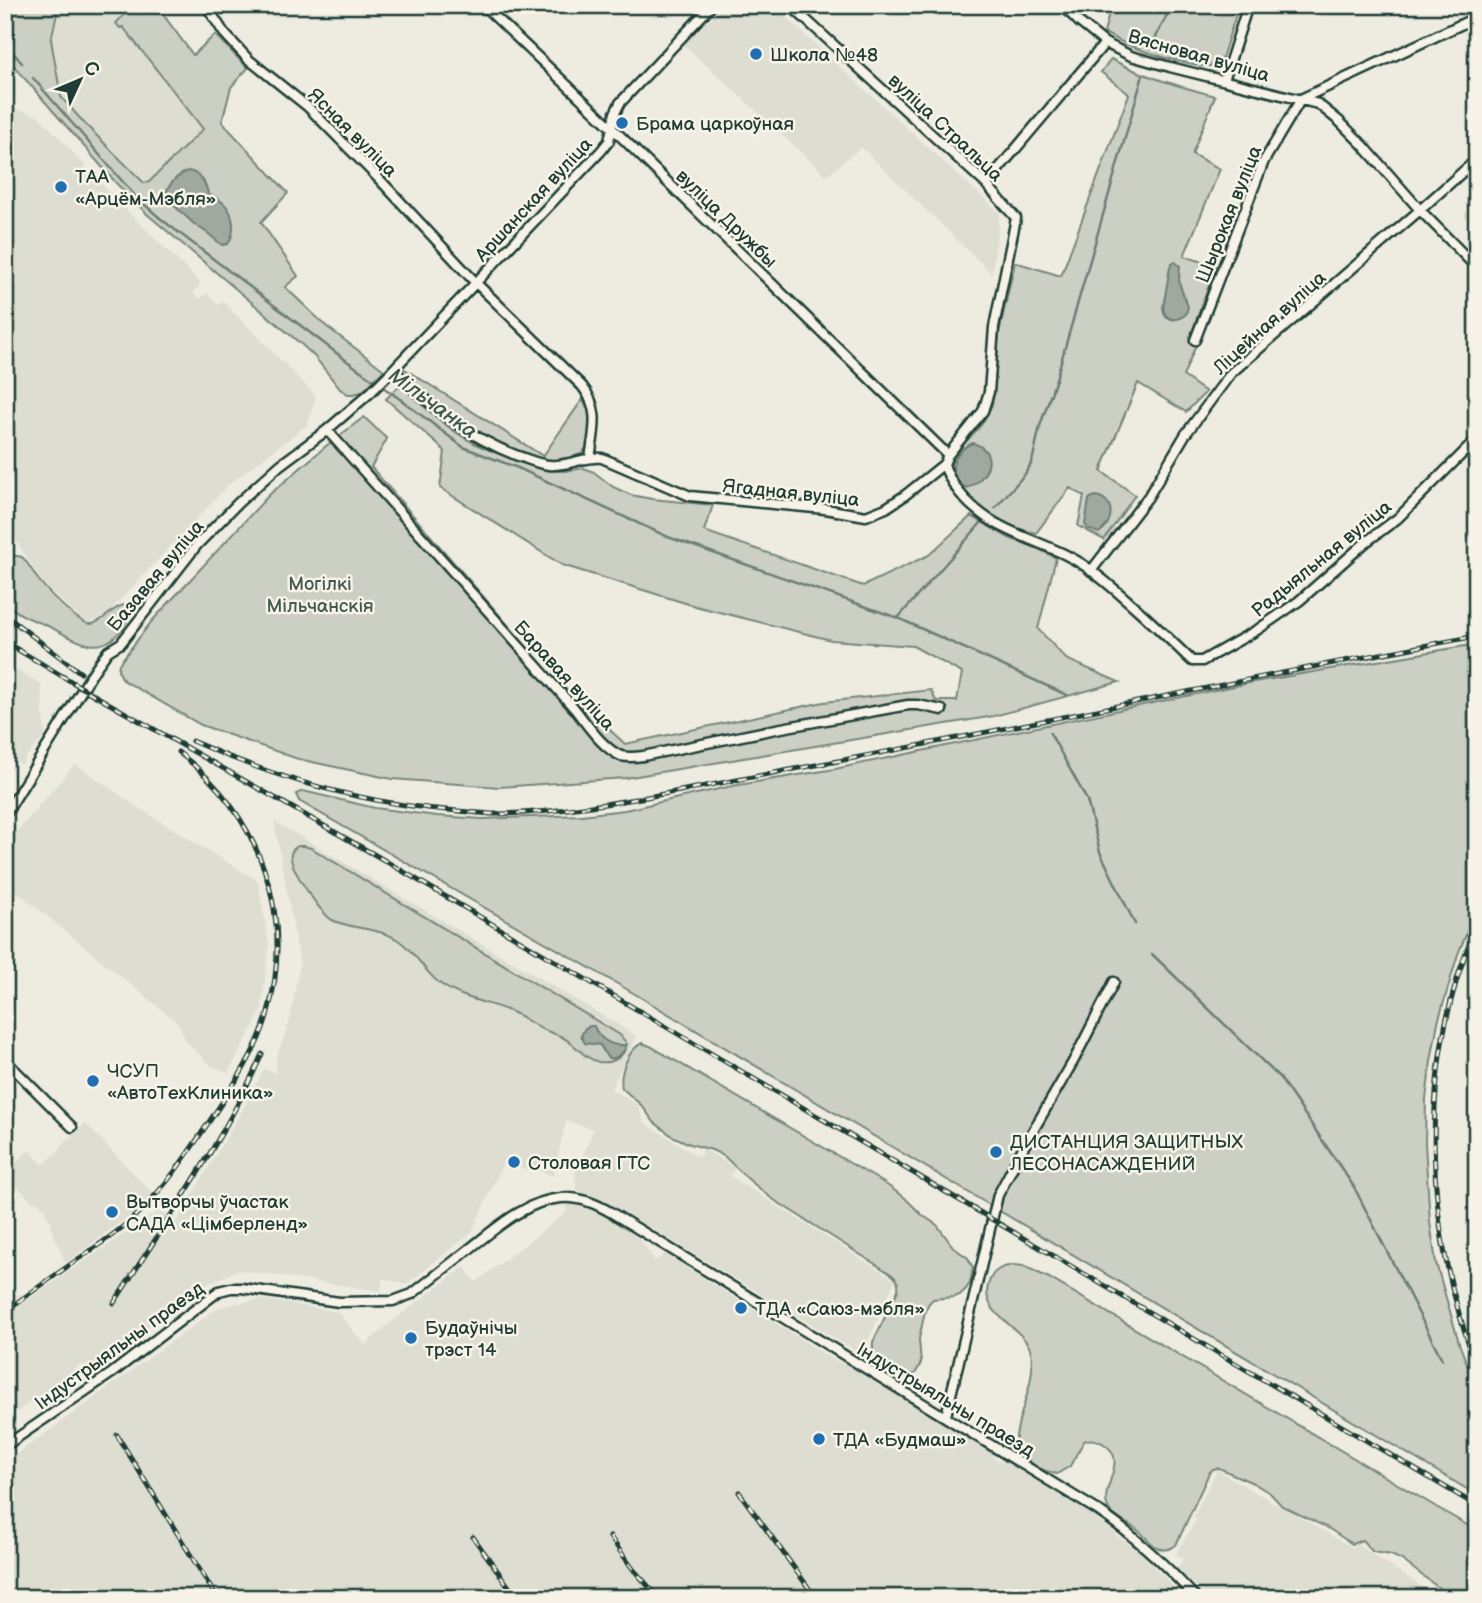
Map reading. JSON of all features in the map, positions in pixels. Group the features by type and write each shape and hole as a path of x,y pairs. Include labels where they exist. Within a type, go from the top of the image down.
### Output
{"street":[{"name":"Ясная вуліца","path":"206,5 224,33 248,59 308,107 476,283 589,394 595,424 590,458"},
{"name":"вуліца Дружбы","path":"484,5 948,455"},
{"name":"Аршанская вуліца","path":"371,392 601,151 609,141 620,103 712,5"},
{"name":"вуліца Стральца","path":"790,5 986,184 1016,218"},
{"name":"Вясновая вуліца","path":"1062,5 1105,43 1131,56 1301,99"},
{"path":"1224,80 1248,5"},
{"path":"1301,99 1477,17"},
{"path":"986,184 1105,43"},
{"path":"1301,99 1318,104 1339,121 1477,268"},
{"name":"Шырокая вуліца","path":"1195,340 1264,161 1301,99"},
{"name":"Ліцейная вуліца","path":"1091,571 1148,497 1185,435 1231,373 1477,159"},
{"name":"Ягадная вуліца","path":"391,372 466,432 486,443 545,465 557,466 590,458 609,460 690,496 825,509 866,516 886,508 904,496 944,464 948,455 978,419 987,402 994,327 1016,218"},
{"name":"Базавая вуліца","path":"5,816 80,692 108,652 121,643 197,545 280,465 327,430 371,392"},
{"name":"Баравая вуліца","path":"327,430 602,742 623,757 643,756 908,705 942,710"},
{"name":"Радыяльная вуліца","path":"944,464 949,479 981,514 1010,532 1064,555 1091,571 1142,613 1192,661 1202,661 1256,630 1299,600 1398,518 1477,439"},
{"path":"946,1416 998,1195 1074,1060 1114,982"},
{"path":"5,1060 72,1128"},
{"name":"Індустрыяльны праезд","path":"5,1446 112,1373 219,1292 242,1288 339,1302 393,1301 412,1294 519,1212 544,1200 563,1197 583,1199 612,1213 1114,1521 1163,1562 1196,1598"}],"shaded area":[{"path":"59,5 134,5 116,23 122,27 203,129 149,182 144,183 61,97 51,40"},
{"path":"727,5 772,5 1000,213 992,274 861,147 827,176 682,43"},
{"path":"5,105 39,116 124,208 201,283 193,293 200,299 207,293 219,305 223,301 316,396 308,424 228,485 110,611 86,623 44,585 5,523"},
{"path":"188,171 199,176 208,194 228,208 233,226 228,244 219,243 166,198 167,190 173,182"},
{"path":"1175,262 1180,266 1180,283 1188,307 1186,314 1178,319 1165,315 1163,308 1170,267"},
{"path":"973,443 982,447 989,459 985,473 967,488 955,478 953,465 960,452"},
{"path":"1096,496 1107,502 1111,512 1108,524 1099,533 1088,529 1085,524 1089,500"},
{"path":"5,663 41,684 45,736 22,765 5,754"},
{"path":"75,764 139,808 258,881 269,945 261,1012 228,1073 210,1065 186,1041 178,1023 5,882 5,845"},
{"path":"274,821 637,1036 611,1089 636,1104 646,1124 699,1157 704,1149 735,1168 730,1176 895,1280 861,1354 617,1208 577,1190 576,1172 594,1129 566,1121 553,1176 529,1167 528,1171 504,1161 472,1232 406,1285 383,1278 381,1291 238,1270 207,1284 93,1366 85,1367 82,1364 5,1420 5,1279 18,1296 21,1294 27,1300 158,1211 177,1221 264,1069 276,1073 276,1058 290,1020 300,964"},
{"path":"594,1026 606,1041 624,1045 626,1049 611,1059 600,1045 585,1043 581,1036 585,1028"},
{"name":"Вытворчы ўчастак САДА «Цімберленд»","path":"85,1123 153,1194 137,1210 66,1263 50,1226 53,1223 44,1214 47,1210 37,1201 34,1203 5,1174 30,1151 44,1165"},
{"path":"566,1202 591,1206 638,1237 655,1261 665,1254 834,1360 845,1363 992,1451 995,1460 1001,1462 1006,1459 1114,1528 1115,1535 1136,1547 1183,1598 5,1598 5,1463 219,1307 261,1299 338,1312 365,1345 464,1267 476,1282 567,1212"},
{"path":"1217,1470 1353,1548 1357,1544 1439,1598 1208,1597 1177,1567 1184,1559 1176,1554 1197,1519 1193,1517"}],"green space":[{"path":"5,5 59,5 51,40 61,97 144,183 149,182 203,129 123,27 120,28 116,23 134,5 156,5 193,55 215,35 248,68 231,87 222,122 288,193 261,222 298,276 285,287 326,326 384,370 362,392 348,394 340,389 301,344 147,214 117,184 5,56"},
{"path":"1111,5 1239,5 1222,58 1210,66 1202,66 1144,51 1104,33"},
{"path":"1111,59 1149,76 1215,96 1192,154 1220,169 1184,256 1216,266 1189,340 1196,345 1183,376 1206,392 1186,412 1138,383 1101,471 1135,495 1104,540 1078,526 1084,496 1070,488 1036,533 1008,526 980,508 955,480 950,467 953,456 982,424 992,405 999,333 1015,262 1061,276 1129,94 1101,72"},
{"path":"403,368 543,456 582,400 591,419 589,441 581,454 568,460 552,461 514,451 461,422 403,373"},
{"name":"Могілкі Мільчанскія","path":"400,385 454,431 492,451 547,470 584,468 631,495 713,505 704,531 863,586 929,555 971,516 1009,538 1056,558 1038,629 1066,659 1119,682 994,716 625,778 499,787 392,779 298,759 201,725 123,680 118,670 119,664 152,621 269,495 364,417 387,439 371,467 554,678 625,744 824,702 931,690 936,701 957,701 962,673 913,646 831,640 695,606 562,565 440,488 445,451 386,399"},
{"path":"5,557 22,557 45,588 65,608 86,623 96,623 124,605 129,611 126,623 112,639 94,645 76,640 21,614 5,602"},
{"path":"1477,644 1477,908 1458,954 1438,1022 1426,1099 1425,1143 1430,1222 1436,1263 1460,1346 1477,1389 1477,1495 635,994 299,801 296,794 303,791 375,808 483,819 581,815 625,810 732,786 835,769 1254,682"},
{"path":"298,846 311,848 620,1035 627,1044 623,1053 609,1062 594,1060 565,1039 516,1014 447,988 398,940 332,920 313,899 295,869 291,854"},
{"path":"642,1043 884,1183 937,1225 954,1248 968,1258 973,1268 966,1289 954,1297 933,1299 925,1311 919,1339 921,1363 915,1374 907,1377 892,1375 879,1365 873,1350 873,1342 898,1290 895,1277 771,1198 724,1156 672,1136 654,1122 642,1106 622,1088 626,1062"},
{"path":"1013,1265 1024,1266 1049,1278 1477,1531 1477,1598 1452,1598 1402,1560 1373,1552 1362,1540 1352,1544 1328,1528 1282,1506 1270,1493 1253,1483 1219,1468 1209,1473 1176,1545 1165,1550 1155,1546 1109,1510 1106,1498 1114,1458 1111,1450 1104,1444 1094,1440 1084,1441 1070,1466 1057,1474 1031,1463 1019,1449 1016,1439 1031,1378 1031,1352 1020,1335 995,1312 987,1293 995,1272"}],"waterway":[{"path":"1150,49 1172,5"},
{"name":"Мільчанка","path":"5,43 22,63"},
{"path":"995,508 1032,462 1040,426 1056,379 1143,75"},
{"name":"Мільчанка","path":"33,78 136,197 161,219 463,447 518,468 668,537 898,618 1067,695"},
{"path":"898,618 981,523"},
{"path":"1050,733 1087,800 1100,852 1135,924"},
{"path":"1152,954 1280,1078 1354,1187 1442,1359"}],"railway":[{"path":"5,615 81,673"},
{"path":"192,741 256,767 355,796 423,808 497,814 543,812 680,791 1477,636"},
{"path":"5,642 377,856 1477,1506"},
{"path":"5,1311 118,1231 152,1199 181,1163 238,1078 267,1016 275,978 277,941 273,904 264,869 250,836 231,805 207,777 178,752"},
{"path":"1477,925 1458,978 1444,1032 1436,1088 1434,1145 1437,1202 1446,1258 1459,1313 1477,1366"},
{"path":"114,1303 212,1150 262,1054"},
{"path":"117,1435 217,1598"},
{"path":"739,1492 816,1598"},
{"path":"473,1537 517,1598"},
{"path":"610,1537 633,1569 659,1598"}],"place":[{"name":"Школа №48","path":"756,54"},
{"name":"Брама царкоўная","path":"622,123"},
{"name":"ТАА «Арцём-Мэбля»","path":"61,187"},
{"name":"ЧСУП «АвтоТехКлиника»","path":"93,1081"},
{"name":"ДИСТАНЦИЯ ЗАЩИТНЫХ ЛЕСОНАСАЖДЕНИЙ","path":"996,1152"},
{"name":"Столовая ГТС","path":"514,1162"},
{"name":"Вытворчы ўчастак САДА «Цімберленд»","path":"112,1212"},
{"name":"ТДА «Саюз-мэбля»","path":"741,1308"},
{"name":"Будаўнічы трэст 14","path":"411,1338"},
{"name":"ТДА «Будмаш»","path":"819,1439"}]}
